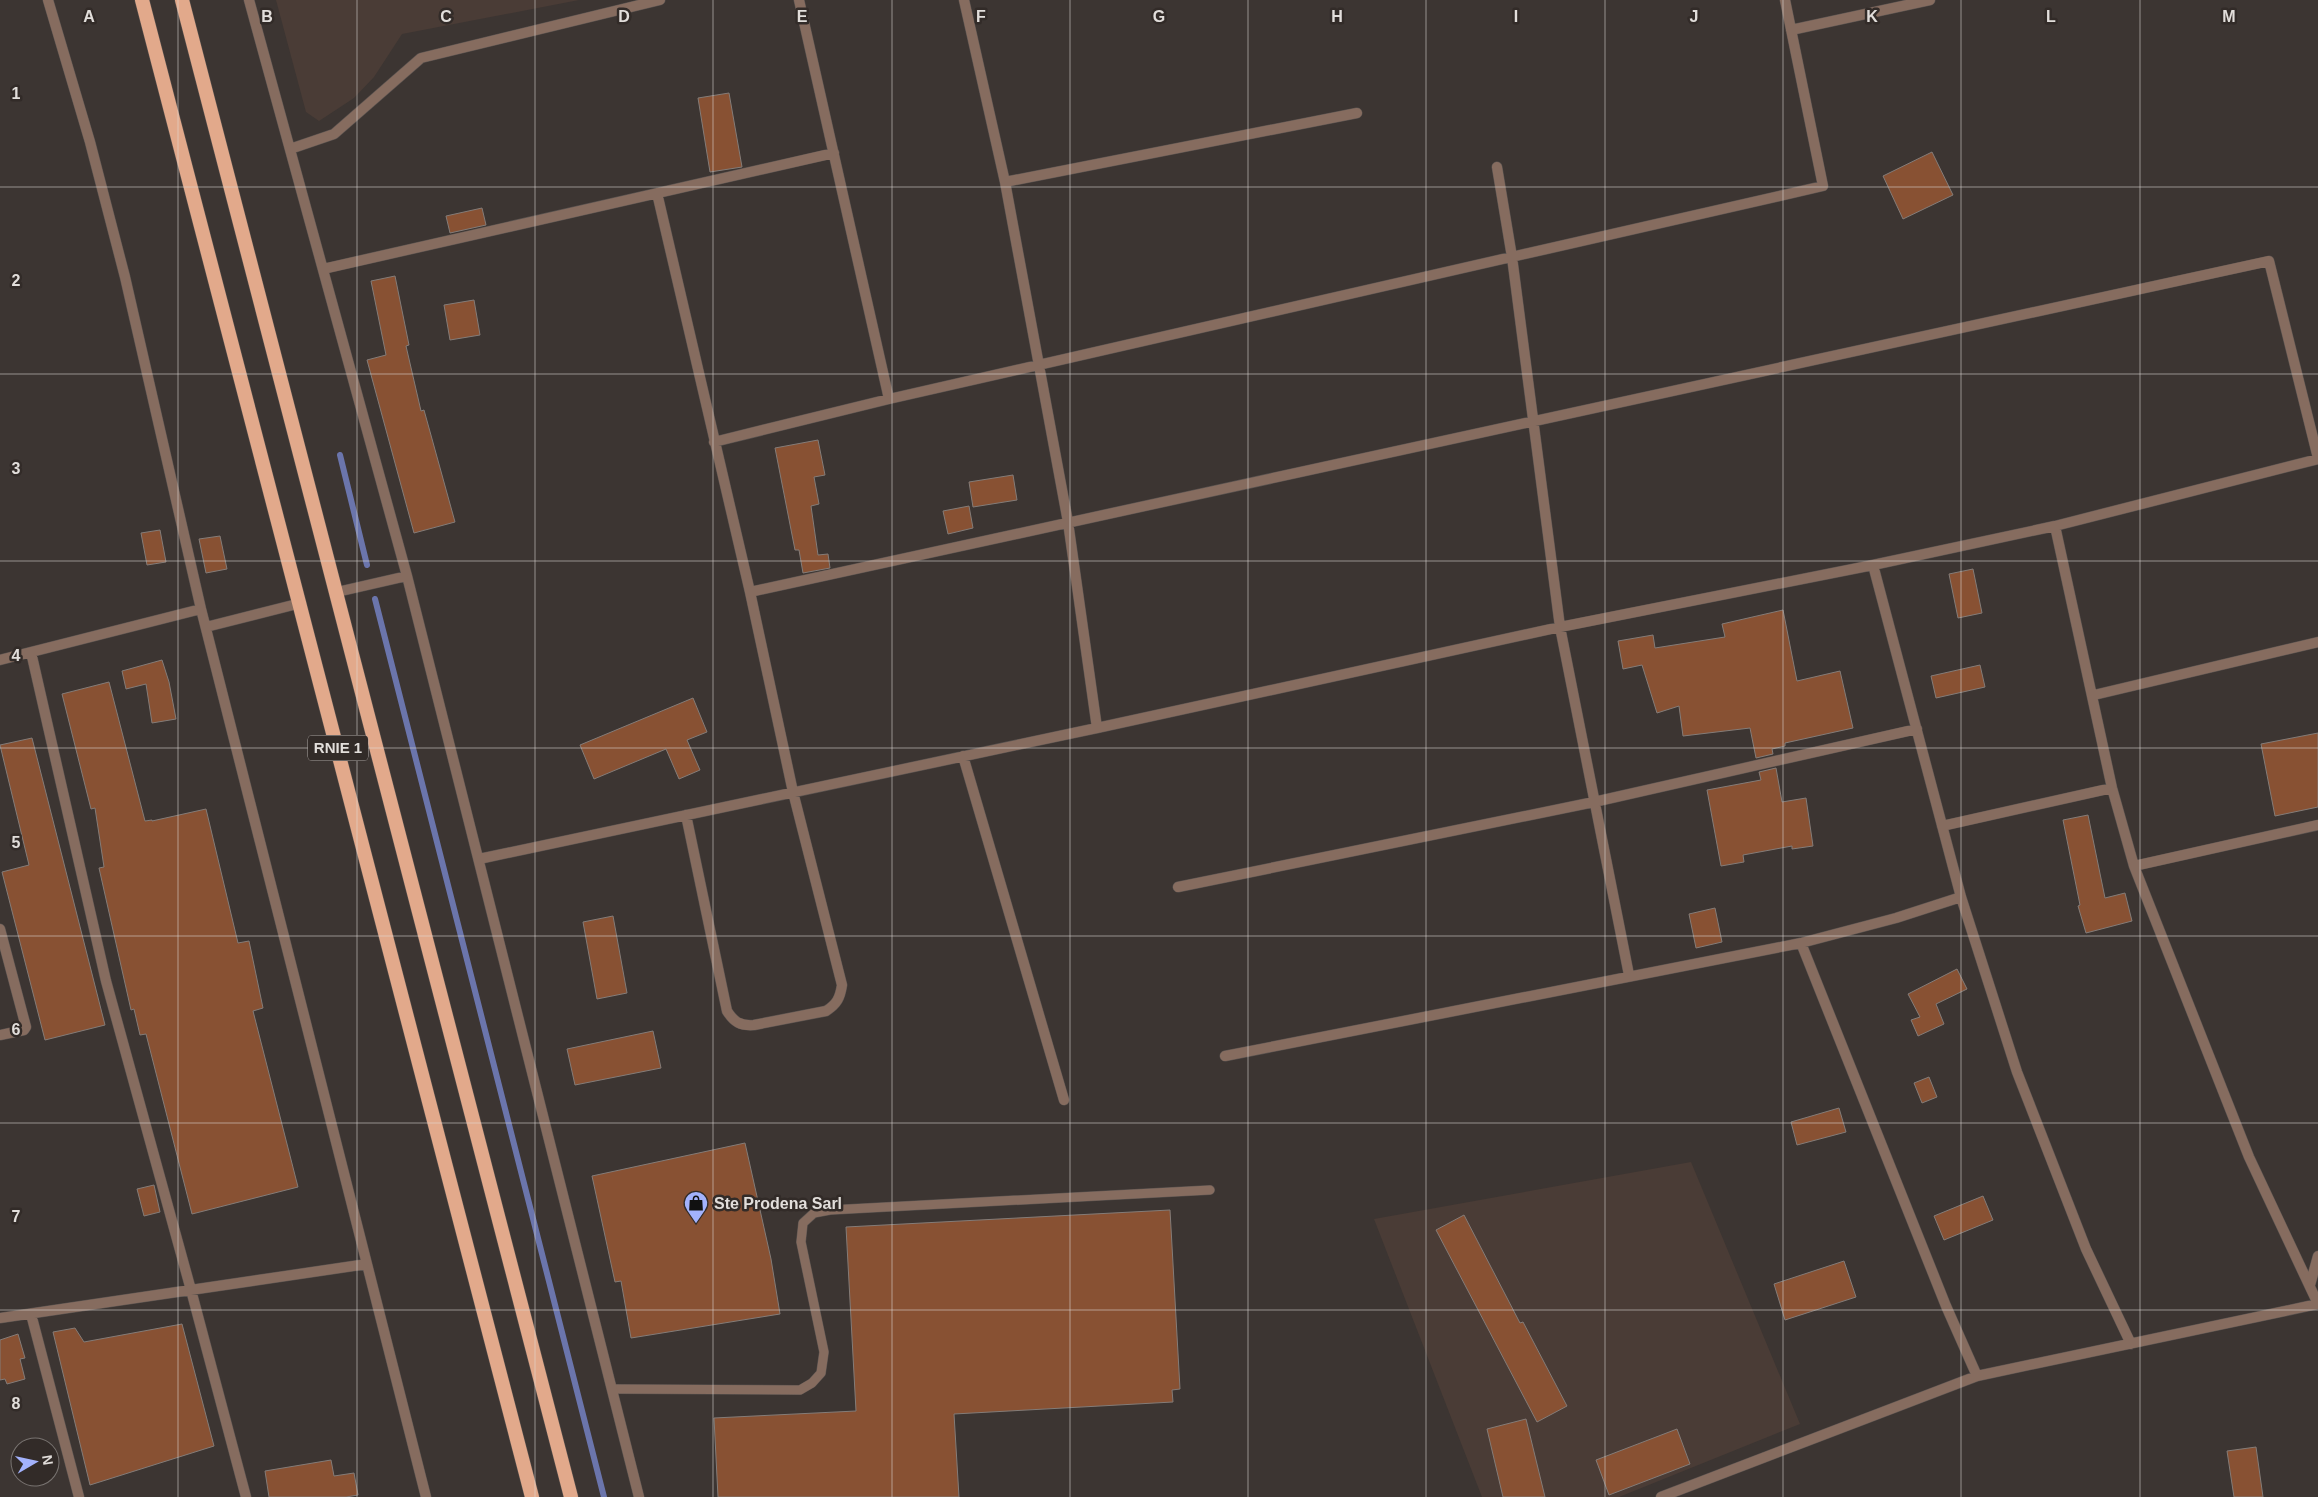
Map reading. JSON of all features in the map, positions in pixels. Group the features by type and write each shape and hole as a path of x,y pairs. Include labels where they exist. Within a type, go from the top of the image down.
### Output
{"highway":[{"name":"RNIE 1","path":"142,0 301,603 532,1497"},
{"name":"RNIE 1","path":"182,0 571,1497"}],"street":[{"path":"48,0 90,142 125,277 201,609 426,1497"},
{"path":"249,0 407,576 639,1497"},
{"path":"290,149 334,134 421,58 660,0"},
{"path":"799,0 889,399"},
{"path":"964,0 1005,182 1068,522 1097,728"},
{"path":"714,442 889,399 1823,186 1785,0"},
{"path":"1791,30 1930,0"},
{"path":"1005,182 1357,113"},
{"path":"323,269 834,153"},
{"path":"1497,167 1512,257 1560,627 1629,975"},
{"path":"657,193 750,592 793,792 842,985 840,996 835,1005 826,1011 754,1025 745,1026 734,1022 727,1010 686,815"},
{"path":"479,858 1097,728 1560,627 1873,565 2056,526 2318,458 2269,261 750,592"},
{"path":"1661,1497 1977,1376 2318,1304 2249,1157 2134,866 2112,788 2094,696 2056,526"},
{"path":"1873,565 1961,896 2018,1072 2086,1249 2131,1344"},
{"path":"337,592 407,576"},
{"path":"206,627 301,603"},
{"path":"0,660 201,609"},
{"path":"2094,696 2318,642"},
{"path":"31,652 106,981 246,1497"},
{"path":"1178,887 1594,802 1917,729"},
{"path":"963,756 1064,1100"},
{"path":"1942,826 2112,788"},
{"path":"2134,866 2318,825"},
{"path":"1225,1056 1629,975 1801,943 1896,918 1961,896"},
{"path":"0,928 26,1022 24,1030 0,1035"},
{"path":"1801,943 1946,1306 1977,1376"},
{"path":"2310,1285 2318,1256"},
{"path":"0,1318 368,1264"},
{"path":"31,1314 79,1497"}],"lane":[{"path":"612,1389 800,1390 812,1383 821,1373 824,1352 801,1242 802,1223 814,1214 830,1210 1210,1190"}],"shaded area":[{"path":"276,0 579,0 402,34 374,77 354,98 319,121 306,112"},
{"path":"1691,1162 1800,1424 1619,1497 1482,1497 1374,1219"}],"building":[{"path":"729,93 742,167 710,172 698,98"},
{"path":"1932,152 1953,195 1903,219 1883,176"},
{"path":"482,208 486,225 450,233 446,216"},
{"path":"395,276 409,345 406,346 421,411 424,410 455,522 414,533 367,360 386,355 371,281"},
{"path":"474,300 480,335 450,340 444,305"},
{"path":"818,440 825,475 814,477 819,504 811,506 818,555 828,554 830,568 803,573 799,550 795,550 775,448"},
{"path":"1013,475 1017,500 973,507 969,482"},
{"path":"969,506 973,528 948,534 943,511"},
{"path":"160,530 166,562 147,565 141,533"},
{"path":"220,536 227,569 206,573 199,539"},
{"path":"1973,569 1982,613 1958,618 1949,574"},
{"path":"1783,610 1797,681 1840,671 1853,728 1785,743 1785,746 1772,749 1773,754 1756,758 1750,728 1683,736 1679,706 1657,713 1642,665 1623,669 1618,641 1653,635 1655,648 1725,637 1722,624"},
{"path":"162,660 169,682 176,719 152,723 146,684 126,689 122,671"},
{"path":"1980,665 1985,687 1936,698 1931,676"},
{"path":"109,682 145,821 206,809 238,943 249,941 263,1008 253,1011 298,1187 192,1214 146,1034 140,1035 134,1009 131,1010 99,868 104,867 95,808 91,809 62,694"},
{"path":"693,698 707,732 687,740 700,770 679,779 666,749 594,779 580,745"},
{"path":"2318,733 2318,807 2275,816 2261,744"},
{"path":"32,738 105,1025 45,1040 2,872 29,865 0,745"},
{"path":"1776,768 1782,802 1806,798 1813,846 1792,849 1792,846 1743,855 1744,862 1721,866 1707,790 1761,780 1759,772"},
{"path":"2088,815 2105,898 2125,893 2132,921 2086,933 2078,906 2080,905 2063,820"},
{"path":"1715,908 1722,942 1696,948 1689,914"},
{"path":"613,916 627,993 597,999 583,922"},
{"path":"1957,969 1967,989 1936,1004 1944,1024 1918,1036 1911,1020 1920,1017 1908,994"},
{"path":"653,1031 661,1068 575,1085 567,1049"},
{"path":"1929,1077 1937,1097 1922,1103 1914,1083"},
{"path":"1839,1108 1846,1132 1797,1145 1791,1122"},
{"path":"745,1143 771,1259 780,1314 631,1338 621,1281 615,1282 592,1176"},
{"path":"154,1185 160,1212 144,1216 137,1189"},
{"path":"1983,1196 1993,1220 1944,1240 1934,1216"},
{"path":"1170,1210 1180,1389 1172,1390 1173,1402 954,1414 959,1497 718,1497 714,1418 856,1411 846,1227"},
{"path":"1464,1215 1520,1323 1523,1322 1567,1406 1537,1422 1436,1230"},
{"path":"1844,1261 1856,1297 1785,1320 1774,1284"},
{"path":"182,1324 214,1446 90,1485 53,1332 75,1328 84,1342"},
{"path":"18,1334 25,1358 20,1359 25,1379 7,1384 5,1379 0,1380 0,1340"},
{"path":"1526,1419 1545,1497 1503,1497 1487,1429"},
{"path":"1677,1429 1690,1464 1609,1495 1596,1460"},
{"path":"2256,1447 2263,1497 2234,1497 2227,1451"},
{"path":"331,1460 334,1476 354,1473 358,1495 346,1497 269,1497 265,1471"}],"waterway":[{"path":"340,455 367,565"},
{"path":"375,599 604,1497"}],"place":[{"name":"Ste Prodena Sarl","path":"696,1224"}]}
